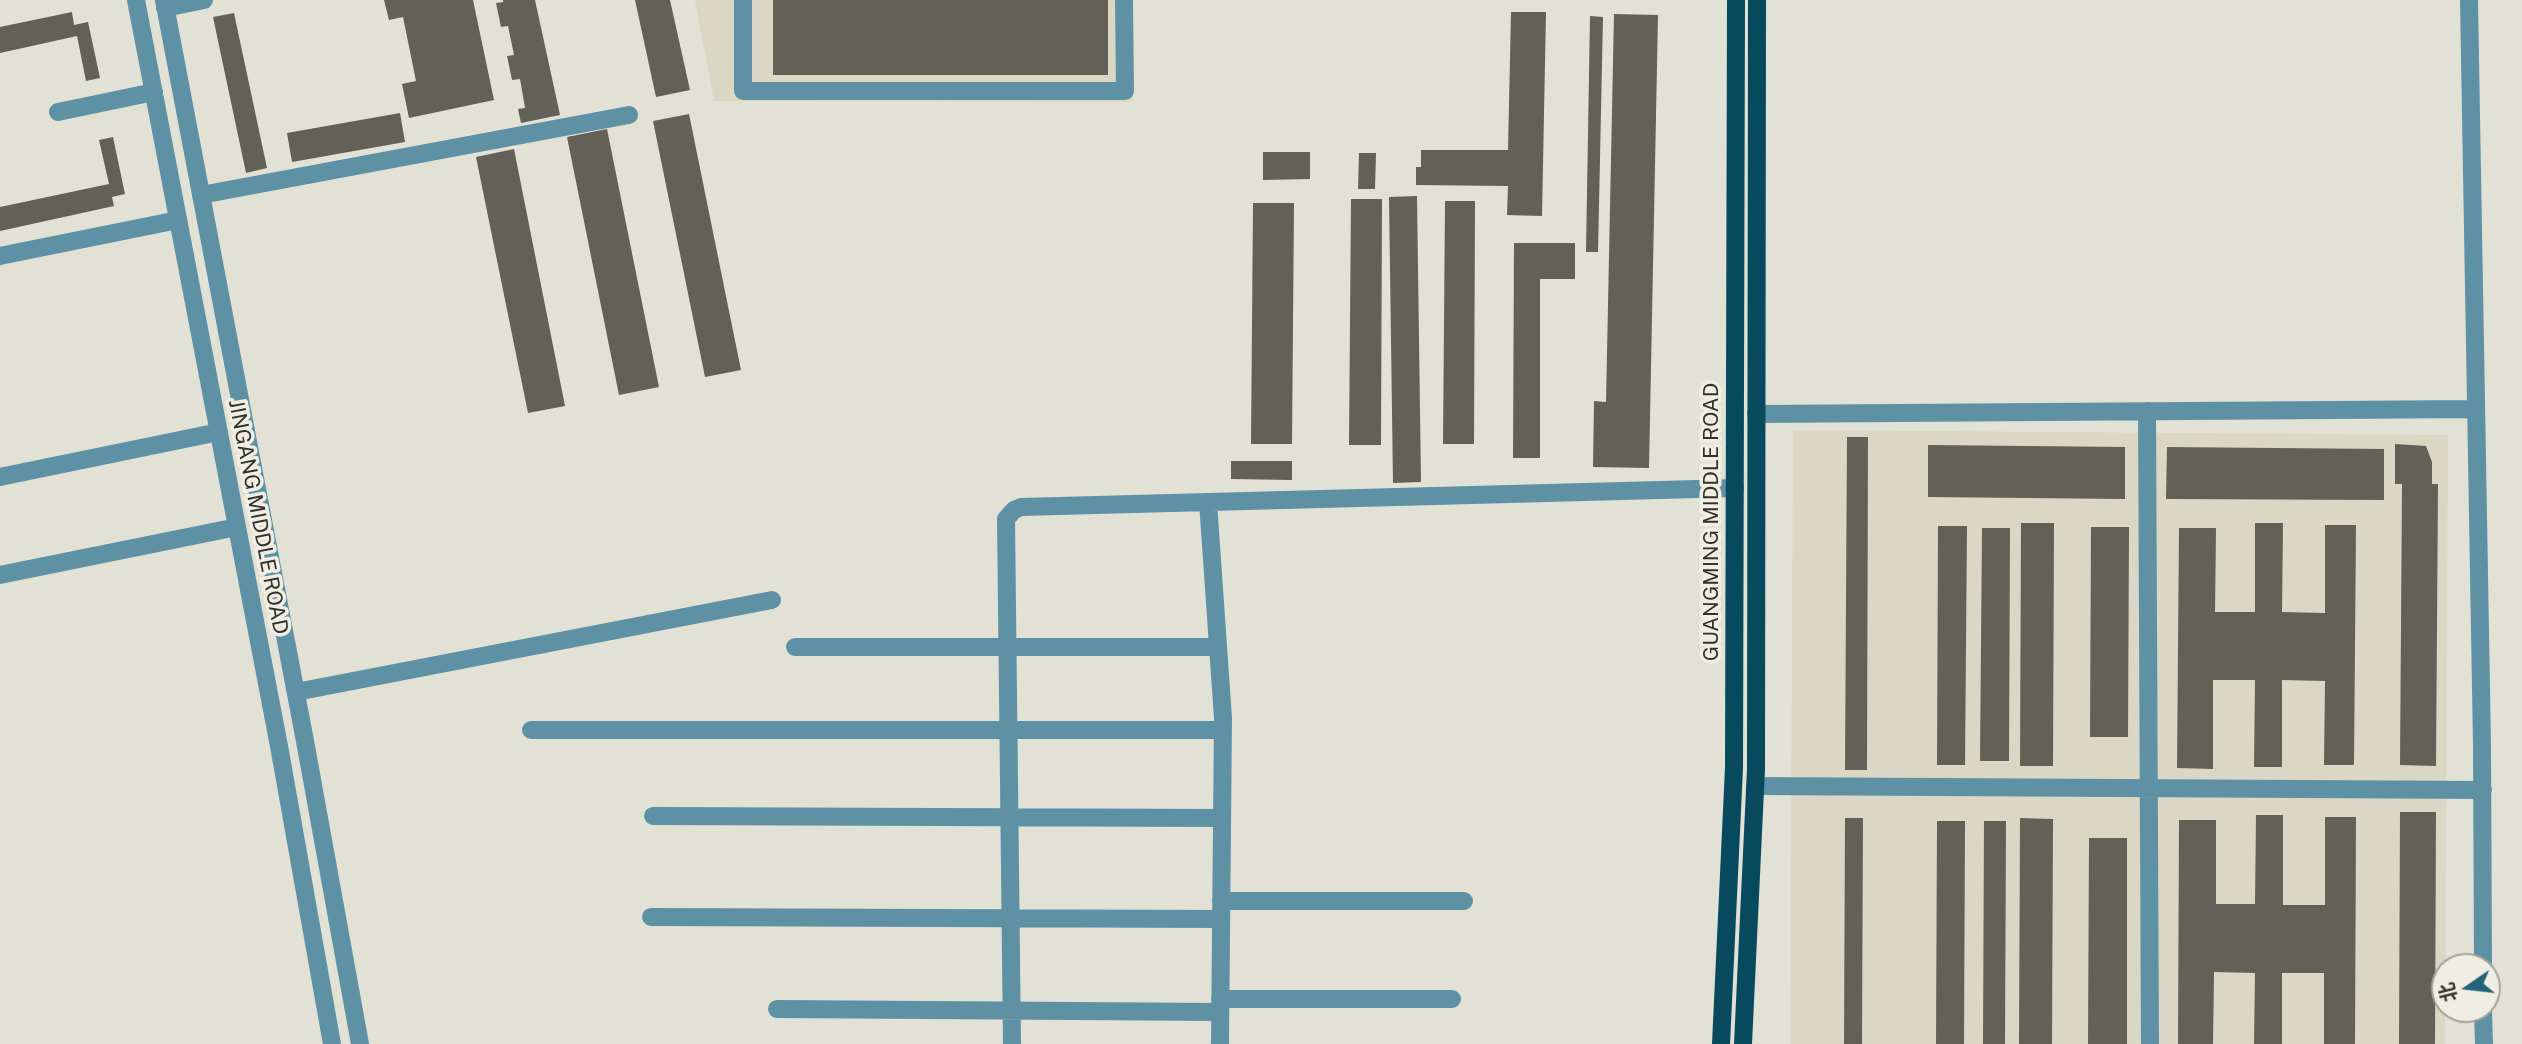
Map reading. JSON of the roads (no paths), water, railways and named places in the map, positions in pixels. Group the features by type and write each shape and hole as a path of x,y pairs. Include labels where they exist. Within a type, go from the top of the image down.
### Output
{"main road":[{"name":"GUANGMING MIDDLE ROAD","path":"1721,1044 1734,768 1736,0"},
{"name":"GUANGMING MIDDLE ROAD","path":"1743,1044 1755,786 1758,0"}],"street":[{"name":"JINGANG MIDDLE ROAD","path":"136,0 332,1044"},
{"path":"165,4 204,0"},
{"path":"743,0 743,90 1125,91 1124,0"},
{"path":"2469,0 2483,790 2483,953"},
{"name":"JINGANG MIDDLE ROAD","path":"165,4 360,1044"},
{"path":"58,113 154,92"},
{"path":"201,195 629,115"},
{"path":"0,256 178,220"},
{"path":"1756,414 2476,410"},
{"path":"2147,411 2150,1044"},
{"path":"0,477 219,432"},
{"path":"1012,1044 1006,519 1014,510 1021,507 1735,488"},
{"path":"1208,502 1223,730 1220,1044"},
{"path":"0,575 237,527"},
{"path":"296,692 772,600"},
{"path":"795,648 1218,647"},
{"path":"531,730 1223,730"},
{"path":"1755,786 2483,790"},
{"path":"653,816 1222,818"},
{"path":"652,917 1012,917 1464,901"},
{"path":"777,1009 1013,1010 1452,999"},
{"path":"2483,1023 2483,1044"}]}
